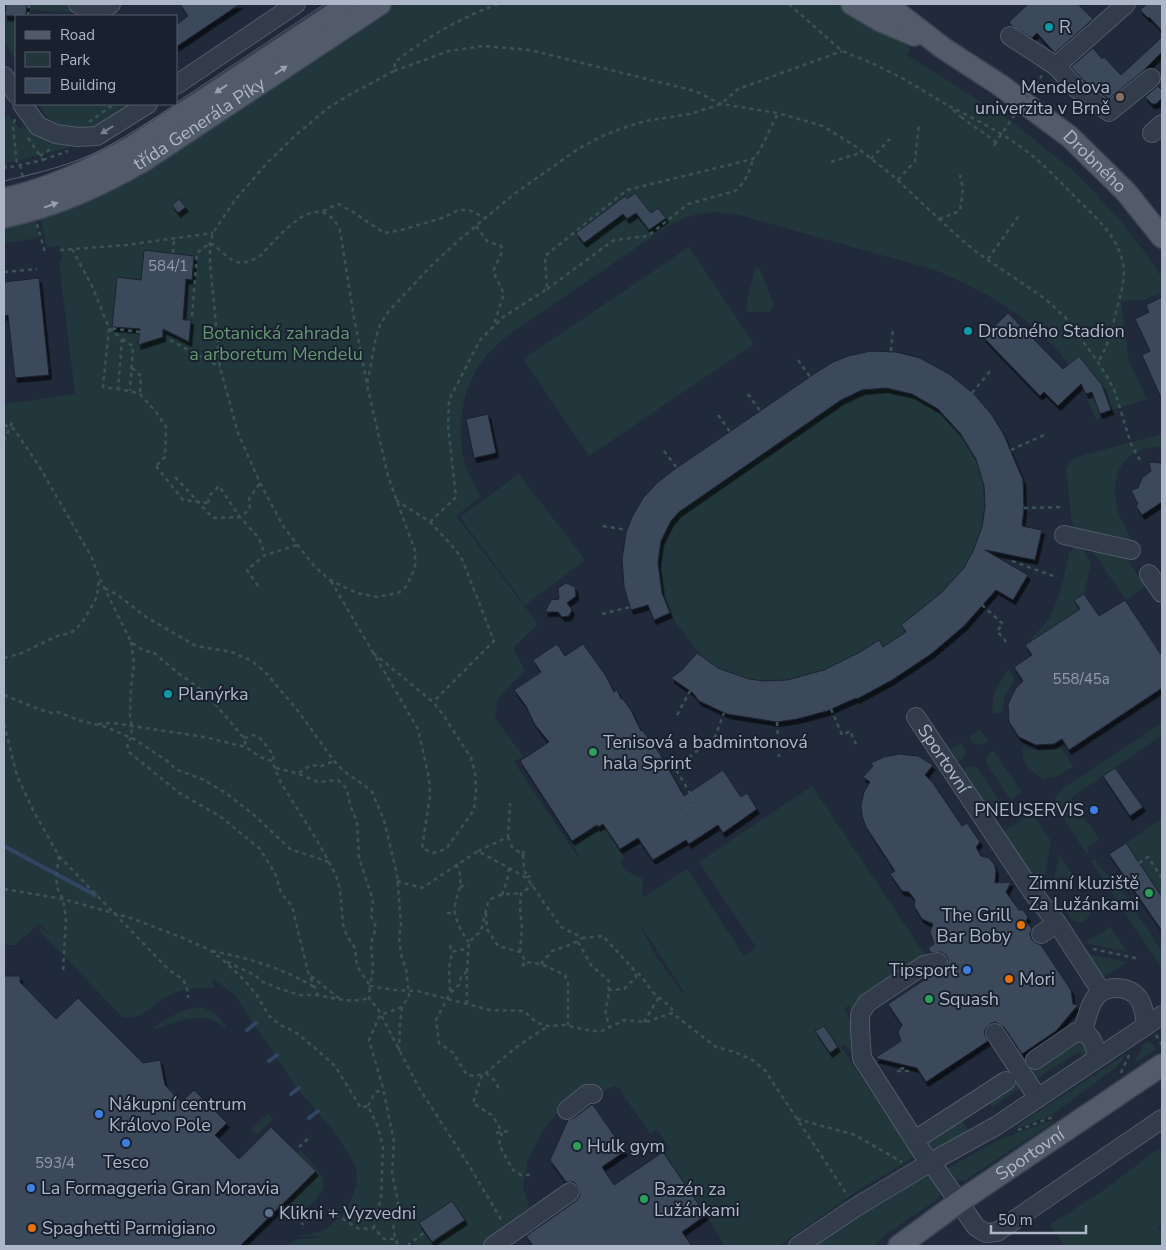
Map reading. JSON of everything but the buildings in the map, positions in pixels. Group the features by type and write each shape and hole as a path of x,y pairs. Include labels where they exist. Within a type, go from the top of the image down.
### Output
{"main road":[{"name":"třída Generála Píky","path":"4,199 60,183 132,147 349,4"},
{"name":"třída Generála Píky","path":"4,217 34,211 102,184 144,161 380,4"},
{"name":"Drobného","path":"852,4 879,20 943,48"},
{"name":"Drobného","path":"886,4 943,48 1000,85 1070,137 1126,192 1162,237"},
{"name":"Sportovní","path":"899,1246 959,1202 1162,1065"}],"street":[{"path":"78,4 88,11 99,12 111,4"},
{"path":"178,84 296,4"},
{"path":"1049,70 1126,4"},
{"path":"1010,36 1049,70 1109,112 1151,78"},
{"path":"4,76 15,92"},
{"path":"19,114 70,143 97,136 146,105"},
{"path":"1064,535 1131,550"},
{"path":"1149,574 1162,593"},
{"name":"Sportovní","path":"916,717 1033,892 1058,923 1101,991"},
{"path":"1040,934 1058,923"},
{"path":"938,962 924,965 867,1003 860,1014 862,1058 924,1154 976,1227 986,1233 997,1232 1162,1119"},
{"path":"798,1246 931,1162 996,1126 1097,1057 1154,1021 1144,1010 1139,998 1133,993 1119,988 1101,991 1091,1005 1083,1032"},
{"path":"1035,1060 1076,1032 1083,1032 1089,1035 1094,1042 1097,1057"},
{"path":"995,1033 1038,1098"},
{"path":"915,1140 1006,1080"},
{"path":"567,1110 588,1094 593,1094"},
{"path":"499,1243 535,1208 570,1192"}],"path":[{"path":"394,71 395,62 414,47 484,9 498,4"},
{"path":"789,4 842,51 902,78 949,106 995,130 1024,150 1043,165 1106,227 1116,244 1124,272 1113,327 1104,353 1098,362"},
{"path":"210,242 219,248 231,261 238,262 254,260 300,218 313,212 329,214 340,230 367,385 388,476 415,551 415,568 406,587 398,593 377,597 357,593 330,580 310,562 297,545 283,526 260,483 238,433 220,367 210,262 210,242 212,233 257,174 297,134 328,108 394,71 449,51 483,46 530,50 695,91 721,104 778,113 822,126 863,152 898,180 968,245 1055,307 1066,317 1098,362 1114,392 1131,444 1140,460"},
{"path":"367,385 376,337 380,325 388,312 431,266 514,194 578,149 600,137 645,122 690,114 721,104 738,89 842,51"},
{"path":"994,146 1049,70"},
{"path":"4,167 43,160 70,143 113,105"},
{"path":"949,106 996,142"},
{"path":"430,522 456,498 448,426 449,400 480,340 503,317 547,289 614,240 648,236 688,204 735,191 741,186 751,168 753,159 760,150 778,113"},
{"path":"17,166 13,127 19,114"},
{"path":"898,180 915,161 919,124"},
{"path":"25,134 43,160"},
{"path":"871,159 890,139"},
{"path":"831,162 863,152"},
{"path":"547,289 545,256 627,190 753,159"},
{"path":"939,219 960,211 962,189 960,175"},
{"path":"322,212 338,204 384,233 442,218 459,210 476,212 485,218"},
{"path":"34,211 45,252"},
{"path":"988,260 1020,214"},
{"path":"476,226 487,240 501,246 502,252 493,271 504,294 493,328"},
{"path":"60,250 174,239 212,233"},
{"path":"173,253 174,239"},
{"path":"192,316 197,253 210,242"},
{"path":"72,249 92,286 109,328 133,346 130,391"},
{"path":"4,272 37,268"},
{"path":"109,328 140,332"},
{"path":"109,328 103,387 140,394 156,412 166,427 165,457 156,466 183,500 208,503 210,495 219,486 240,516 259,538 265,555"},
{"path":"891,352 893,328"},
{"path":"118,389 122,339"},
{"path":"170,340 220,367"},
{"path":"798,360 810,377"},
{"path":"132,368 141,376 140,394"},
{"path":"972,392 992,369"},
{"path":"748,394 760,411"},
{"path":"718,415 730,432"},
{"path":"4,441 12,420"},
{"path":"4,424 14,429 40,466 86,547 131,642 134,663 131,687 130,718 132,727 131,738 128,744 129,752 178,792 221,817 259,848 275,873 281,893 292,906 310,976 318,995"},
{"path":"1011,450 1046,434"},
{"path":"664,451 677,468"},
{"path":"175,477 213,518 240,516 250,509 249,499 260,483"},
{"path":"396,500 430,522 462,559 494,641 433,702"},
{"path":"1024,508 1064,507"},
{"path":"603,526 627,530"},
{"path":"258,586 247,570 265,555 297,545"},
{"path":"1012,561 1053,576"},
{"path":"4,658 22,653 57,636 71,633 82,623 97,597 99,577"},
{"path":"330,580 372,652 418,729 429,778 430,796 422,848 433,853 446,849 474,810 476,790 475,773 471,758 433,702 372,652"},
{"path":"105,588 119,596 146,617 196,646 232,652 252,661 266,673 298,711 334,761 345,772 372,792 384,820 395,865 401,925 399,938 402,959 406,968 409,996 402,1007 399,1051"},
{"path":"982,605 1003,624 997,631 1009,645"},
{"path":"602,614 630,607"},
{"path":"131,642 144,651 152,652 205,692 244,738 246,747"},
{"path":"676,715 690,691"},
{"path":"4,695 41,710 53,713 58,712 78,720 106,727 131,738 170,763 175,769 202,779 226,793 254,815 290,849 329,862"},
{"path":"831,709 842,735 850,731 856,744"},
{"path":"681,828 685,825 679,814 696,803 675,768 715,737 724,713"},
{"path":"777,722 778,757"},
{"path":"94,724 113,723 204,737 246,747 260,757 272,761 281,783 336,875 340,890 343,924 355,948 357,966 370,986 408,990 490,1010 524,1011 537,1023 548,1026 568,1026 591,1031 602,1031 624,1020 644,1022 672,1013 716,1047 735,1052 752,1060 764,1069 856,1208"},
{"path":"4,724 17,776 34,812 59,856 169,970 184,980 188,988 188,998"},
{"path":"244,738 254,735 261,739 274,756 272,761"},
{"path":"299,774 311,765 321,766 334,761"},
{"path":"276,768 299,774 318,782 338,780 347,789 350,805 357,822 359,858 373,900 371,916 376,927 372,944 373,968 369,998 378,1009 419,1088 470,1167 501,1220 499,1243"},
{"path":"510,803 508,837 512,847 522,855"},
{"path":"422,888 456,864 508,837"},
{"path":"524,849 522,855 524,868 533,886 561,926 583,938"},
{"path":"478,851 528,878"},
{"path":"59,856 56,877 58,890 63,899 66,919 63,972"},
{"path":"1139,863 1148,857 1162,878"},
{"path":"456,864 460,873 460,887 455,913 464,937 469,942"},
{"path":"502,895 509,868"},
{"path":"528,878 533,873"},
{"path":"397,881 422,888 425,891"},
{"path":"460,887 468,884"},
{"path":"481,931 488,902 491,899 502,895 521,893 533,886"},
{"path":"4,889 63,899 131,918 210,950 268,965 315,988"},
{"path":"521,893 522,928 520,952 526,962"},
{"path":"447,913 455,913"},
{"path":"486,913 487,929 498,946 520,952"},
{"path":"467,1004 466,971 469,942 481,931 487,929"},
{"path":"542,964 552,950 578,942 583,938 603,936 635,971 641,975 647,985 669,1004 676,1016"},
{"path":"578,942 591,965 610,981 608,1001 605,1009 609,1027"},
{"path":"450,945 452,952 449,968 450,993 436,1020 439,1043 453,1054 467,1075 475,1076 486,1073 516,1048 548,1026"},
{"path":"1071,945 1140,958"},
{"path":"452,952 462,949 468,955"},
{"path":"210,950 225,962 256,994 269,1016 282,1026 294,1031 334,1066 361,1108 368,1106 375,1093 383,1088"},
{"path":"225,962 255,975 262,981 280,989 300,995 318,995 359,1001 369,998"},
{"path":"526,962 542,964 565,975 568,983 568,1026"},
{"path":"522,966 526,962"},
{"path":"450,993 459,985 461,976 466,971"},
{"path":"608,990 624,989 636,977 635,971"},
{"path":"310,976 342,1000"},
{"path":"644,1022 659,997"},
{"path":"398,1246 393,1230 398,1202 392,1173 394,1142 383,1088 369,1040 380,1015 402,1007"},
{"path":"1121,1073 1130,1052"},
{"path":"897,1070 908,1071 901,1068 900,1064"},
{"path":"1114,1078 1129,1068"},
{"path":"486,1073 494,1080 499,1089"},
{"path":"482,1074 473,1103 493,1116 502,1132 499,1145 513,1170 521,1176 532,1175"},
{"path":"368,1106 378,1127 383,1148 381,1199 375,1217 374,1228 384,1239 395,1240"},
{"path":"1017,1130 1054,1117"},
{"path":"796,1118 855,1135 906,1164"},
{"path":"496,1133 508,1130"},
{"path":"299,1147 311,1136"},
{"path":"329,1210 359,1229 374,1228"},
{"path":"297,1216 303,1226"},
{"path":"408,1246 425,1232"}],"green space":[{"path":"4,4 69,4 76,13 31,10 30,15 15,15 15,58 4,42"},
{"name":"Botanická zahrada a arboretum Mendelu","path":"395,4 836,4 911,48 907,55 1011,121 1071,169 1124,225 1162,278 1162,292 1145,300 1121,301 1129,361 1147,399 1100,414 1100,418 1096,419 1076,377 1056,348 1008,308 972,287 935,270 739,215 704,213 671,224 511,333 478,366 471,381 462,412 462,446 470,477 481,497 456,516 538,624 513,648 525,670 498,699 495,718 523,756 514,762 577,856 579,855 572,845 574,844 520,761 551,740 528,705 525,707 527,704 522,697 520,699 522,696 517,690 514,690 541,672 533,660 557,644 565,656 582,646 610,684 608,686 618,701 622,698 618,702 639,733 644,731 640,734 644,741 649,739 645,742 670,780 675,778 671,781 681,796 684,795 682,797 685,839 671,845 673,848 668,851 643,835 619,850 624,858 621,860 624,867 629,872 643,879 642,898 687,869 744,956 756,947 699,862 812,786 925,955 865,995 852,1011 848,1006 844,1009 852,1024 854,1052 845,1044 841,1047 909,1150 913,1148 916,1156 857,1191 779,1246 725,1246 663,1152 669,1148 657,1129 650,1134 618,1087 613,1086 600,1094 562,1107 543,1131 528,1160 523,1186 529,1207 483,1246 416,1246 412,1240 402,1246 286,1246 298,1239 320,1238 319,1236 297,1237 322,1231 340,1218 351,1201 356,1186 357,1175 355,1165 337,1135 296,1087 234,994 212,978 214,988 196,988 179,991 168,996 143,1014 123,1018 40,931 40,927 50,934 40,923 15,945 4,945 4,404 75,394 59,263 62,261 60,246 47,248 40,216 256,97","holes":["638,921 685,993 681,991 658,959"]},
{"path":"40,105 132,105 104,125 86,128 65,126 54,122 49,119"},
{"path":"8,114 19,128 23,126 44,137 77,145 4,164 4,121"},
{"path":"35,220 39,238 4,243 4,226"},
{"path":"689,247 754,344 589,456 523,359"},
{"path":"758,267 773,303 773,309 769,312 747,312 747,302 755,269"},
{"path":"886,388 912,394 933,407 951,423 964,439 974,456 984,492 984,510 981,529 975,547 965,566 952,583 936,598 902,625 906,632 883,647 879,640 853,656 825,669 796,678 781,680 758,681 744,678 730,674 711,664 693,646 672,617 663,600 659,585 659,555 669,527 689,504 841,400 862,390"},
{"path":"1162,434 1162,448 1147,448 1133,454 1126,460 1117,475 1116,504 1129,534 1130,543 1077,530 1072,523 1066,470 1069,463 1077,457"},
{"path":"519,474 585,560 525,605 460,517"},
{"path":"1076,546 1082,548 1091,563 1084,594 1074,600 1080,609 1025,645 1044,625 1054,609 1069,552"},
{"path":"1089,546 1125,556 1145,586 1126,600"},
{"path":"1009,669 1015,680 1005,695 1002,713 993,713 994,695 1001,679"},
{"path":"1162,723 1162,735 1071,798 1099,839 1087,847 1089,852 1087,854 1059,812 1055,798 1062,789"},
{"path":"980,729 988,741 983,745 973,743 969,737"},
{"path":"961,742 965,748 964,757 958,762 950,750"},
{"path":"1023,747 1051,750 1060,747 1073,766 1058,776 1044,779 1027,766 1023,758"},
{"path":"993,750 1022,792 1011,800 986,763 988,754"},
{"path":"969,766 978,768 1002,804 990,812 963,770"},
{"path":"1032,813 1051,841 1042,889 1003,832"},
{"name":"Zimní kluziště Za Lužánkami","path":"1162,819 1162,931 1109,854"},
{"path":"1059,854 1074,876 1052,890"},
{"path":"1095,859 1100,867 1118,885 1162,951 1162,969 1091,861"},
{"path":"1079,900 1087,903 1090,911 1087,919 1079,922 1071,919 1068,911 1071,903"},
{"path":"1110,927 1128,952 1085,943"},
{"path":"1084,953 1127,962 1101,979"},
{"path":"198,1007 207,1009 215,1014 227,1028 225,1029 218,1022 200,1018 191,1018 154,1029 153,1027 181,1011"},
{"path":"1075,1040 1082,1040 1089,1054 1084,1057 1080,1051 1030,1083 1029,1072"},
{"path":"1147,1042 1153,1044 1156,1050 1134,1063 1143,1045"},
{"path":"1126,1054 1118,1066 1052,1115 1018,1128 1017,1126"},
{"path":"1022,1077 1026,1084 992,1107 987,1100"},
{"path":"268,1113 273,1119 257,1135 251,1130"},
{"path":"960,1118 970,1133 934,1153 924,1142"},
{"path":"1053,1120 1054,1122 964,1181 954,1179 946,1169 1001,1139"},
{"path":"1158,1149 1162,1155 1162,1223 1158,1227 1162,1233 1162,1246 1065,1246 1050,1225 1105,1189"},
{"path":"299,1151 318,1170 324,1184 317,1198 296,1215 284,1203 315,1171 297,1152"},
{"path":"926,1174 929,1174 941,1191 940,1195 936,1200 888,1233 873,1246 813,1246 861,1214"}],"waterway":[{"path":"4,846 95,895"},
{"path":"247,1030 256,1023"},
{"path":"269,1061 277,1055"},
{"path":"291,1094 299,1088"},
{"path":"309,1118 318,1111"}],"tram line":[{"path":"178,102 325,4"},
{"path":"4,181 55,168 91,155 131,133 174,105"}],"place":[{"name":"R","path":"1049,27"},
{"name":"Mendelova univerzita v Brně","path":"1120,97"},
{"name":"Drobného Stadion","path":"968,331"},
{"name":"Planýrka","path":"168,694"},
{"name":"Tenisová a badmintonová hala Sprint","path":"593,752"},
{"name":"PNEUSERVIS","path":"1094,810"},
{"name":"Zimní kluziště Za Lužánkami","path":"1149,893"},
{"name":"The Grill Bar Boby","path":"1021,925"},
{"name":"Tipsport","path":"967,970"},
{"name":"Mori","path":"1009,979"},
{"name":"Squash","path":"929,999"},
{"name":"Nákupní centrum Královo Pole","path":"99,1114"},
{"name":"Tesco","path":"126,1143"},
{"name":"Hulk gym","path":"577,1146"},
{"name":"La Formaggeria Gran Moravia","path":"31,1188"},
{"name":"Bazén za Lužánkami","path":"644,1199"},
{"name":"Klikni + Vyzvedni","path":"269,1213"},
{"name":"Spaghetti Parmigiano","path":"32,1228"}]}
